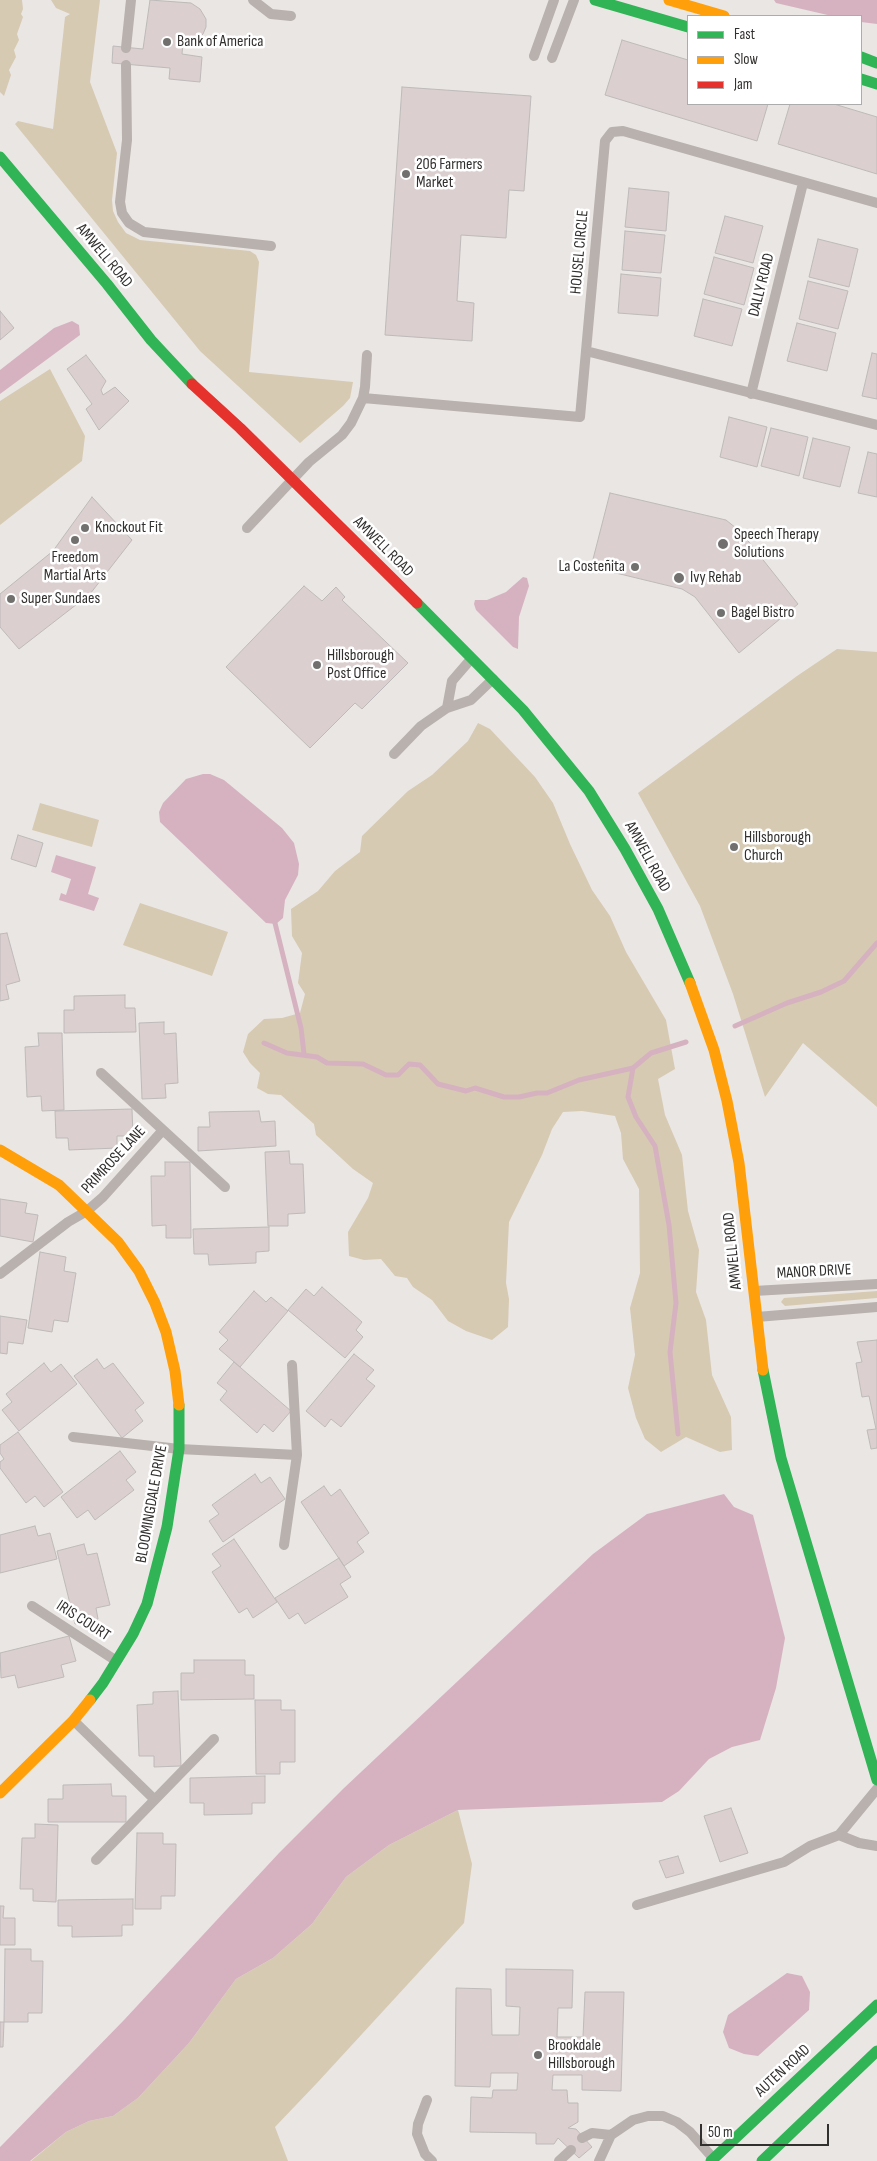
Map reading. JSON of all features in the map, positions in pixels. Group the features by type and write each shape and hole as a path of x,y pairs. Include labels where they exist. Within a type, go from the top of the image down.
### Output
{"main road":[{"path":"595,0 687,28"},
{"path":"669,0 721,15"},
{"path":"862,58 877,63"},
{"path":"862,79 877,84"},
{"name":"AMWELL ROAD","path":"0,157 107,284 151,340 198,390 240,428 494,679 547,739 588,792 626,849 658,910 699,1004 727,1101 739,1163 756,1317 767,1395 781,1458 877,1780"},
{"name":"BLOOMINGDALE DRIVE","path":"0,1150 59,1185 118,1242 139,1272 155,1303 166,1332 175,1371 179,1408 179,1449 167,1527 158,1570 147,1604 118,1662 74,1721 0,1793"},
{"name":"AUTEN ROAD","path":"713,2160 877,2005"},
{"path":"762,2161 877,2051"}],"lane":[{"path":"126,48 130,0"},
{"path":"253,0 270,14 291,16"},
{"path":"534,56 554,0"},
{"path":"552,58 574,0"},
{"path":"126,65 126,140 120,202 122,213 129,223 144,232 271,246"},
{"name":"HOUSEL CIRCLE","path":"363,398 580,417 605,142 612,132 623,131 877,203"},
{"name":"DALLY ROAD","path":"751,394 803,183"},
{"path":"586,351 877,426"},
{"path":"247,528 310,462 342,435 360,407 363,398 367,354"},
{"path":"447,708 452,681 472,657"},
{"path":"394,754 421,726 447,708 471,700 494,679"},
{"path":"101,1073 225,1187"},
{"name":"PRIMROSE LANE","path":"0,1274 68,1222 87,1211 103,1197 163,1130"},
{"name":"MANOR DRIVE","path":"754,1291 877,1284"},
{"path":"756,1317 877,1307"},
{"path":"284,1545 297,1455 292,1365"},
{"path":"73,1437 179,1449 297,1455"},
{"name":"IRIS COURT","path":"32,1606 118,1662"},
{"path":"74,1721 154,1799"},
{"path":"96,1860 214,1739"},
{"path":"637,1905 784,1862 810,1846 839,1835 877,1789"},
{"path":"839,1835 859,1843 877,1846"},
{"path":"427,2100 418,2124 417,2134 425,2154 432,2161"},
{"path":"599,2161 611,2135 633,2120 648,2116 663,2116 677,2122 690,2132 713,2160"},
{"path":"582,2138 592,2133 611,2135"},
{"path":"558,2161 571,2150"}],"shaded area":[{"path":"0,0 22,0 23,9 21,14 23,17 17,34 19,40 14,50 16,57 9,70 11,75 4,96 0,92"},
{"path":"51,0 100,0 90,82 117,153 112,200 113,211 126,233 140,240 250,251 256,255 259,262 249,372 353,382 350,398 300,443 200,351 15,124 18,121 53,129 65,17 70,14 56,8"},
{"path":"774,0 877,0 877,24 862,22 862,15 828,15 776,3"},
{"path":"72,321 79,325 80,335 0,394 0,370 54,328"},
{"path":"50,369 85,436 82,461 0,525 0,401"},
{"path":"523,577 527,578 529,586 519,617 518,649 513,647 476,610 474,604 475,600 487,600 506,592"},
{"path":"837,649 877,652 877,1107 803,1043 765,1097 733,994 700,906 638,793 797,676"},
{"path":"478,723 490,729 535,777 553,803 592,890 610,916 626,952 666,1020 675,1069 658,1079 665,1115 682,1155 688,1211 699,1250 696,1292 706,1320 712,1375 731,1417 732,1450 720,1452 686,1437 661,1452 645,1439 636,1418 628,1388 635,1355 630,1308 640,1273 639,1189 623,1159 621,1133 615,1116 582,1111 563,1112 552,1129 542,1155 509,1222 506,1283 509,1299 508,1327 492,1340 466,1331 448,1321 432,1300 413,1287 407,1278 395,1276 381,1259 364,1260 349,1256 348,1232 368,1198 373,1183 353,1169 316,1135 314,1124 281,1095 268,1094 257,1088 260,1073 243,1052 248,1034 264,1019 282,1018 300,1013 305,994 298,983 302,953 292,936 291,909 318,891 335,871 360,852 362,836 408,791 432,775 468,741"},
{"path":"210,774 224,780 282,828 294,843 299,864 298,875 285,900 283,918 276,924 266,923 160,822 159,812 163,803 186,779"},
{"path":"40,803 99,820 92,847 32,830"},
{"path":"56,855 96,867 88,894 99,898 94,911 59,900 61,893 66,895 71,879 51,872"},
{"path":"140,903 228,932 212,976 123,945"},
{"path":"877,1291 877,1298 785,1306 781,1302 784,1298"},
{"path":"724,1494 734,1507 753,1515 785,1638 776,1688 760,1740 732,1747 709,1759 679,1791 662,1802 458,1810 389,1845 346,1877 312,1924 273,1958 236,1979 189,2043 138,2098 113,2116 89,2121 66,2132 30,2161 0,2161 0,2147 124,2020 279,1853 344,1788 593,1554 647,1514"},
{"path":"458,1810 472,1864 464,1923 275,2127 288,2161 31,2161 66,2132 89,2121 113,2116 138,2098 189,2043 236,1979 273,1958 312,1924 346,1877 389,1845"},
{"path":"787,1973 802,1976 810,1992 809,2010 758,2056 744,2054 729,2048 723,2032 728,2015"}],"building":[{"name":"Bank of America","path":"150,0 191,3 200,9 206,19 206,27 203,34 196,41 183,44 182,54 202,57 200,82 169,79 170,68 112,63 113,46 143,49"},
{"path":"622,40 687,60 687,105 768,105 757,141 605,95"},
{"path":"402,87 531,96 524,191 509,190 506,238 461,235 457,301 474,303 472,341 385,335"},
{"path":"790,105 837,105 877,117 877,174 778,144"},
{"path":"629,188 669,192 666,231 625,227"},
{"path":"725,216 763,226 753,263 715,253"},
{"path":"625,231 665,235 661,273 622,270"},
{"path":"818,239 858,249 849,287 809,277"},
{"path":"714,257 754,268 744,305 704,294"},
{"path":"621,274 661,278 658,316 618,313"},
{"path":"808,281 848,291 838,329 799,319"},
{"path":"703,299 742,309 732,346 694,336"},
{"path":"0,311 14,328 0,340"},
{"path":"797,323 836,333 827,371 787,361"},
{"path":"872,353 877,354 877,399 862,396"},
{"path":"86,355 106,381 101,390 103,395 115,387 129,401 99,430 86,409 92,404 67,369"},
{"path":"729,417 767,427 757,467 720,457"},
{"path":"771,428 808,437 799,476 761,466"},
{"path":"813,438 850,447 840,487 803,478"},
{"path":"868,452 877,454 877,497 858,493"},
{"path":"610,493 726,520 741,532 798,604 739,653 695,597 682,589 591,567"},
{"path":"92,497 132,540 90,594 19,649 0,627 0,594 53,551"},
{"name":"Hillsborough Post Office","path":"304,586 322,601 336,587 345,597 342,600 408,663 362,709 355,703 310,748 226,667"},
{"path":"18,835 43,843 36,867 11,859"},
{"path":"7,933 20,981 6,985 9,999 0,1001 0,934"},
{"path":"125,995 125,1008 135,1008 136,1032 64,1033 64,1010 74,1010 74,996"},
{"path":"164,1022 164,1034 176,1033 178,1083 165,1084 166,1098 142,1099 139,1023"},
{"path":"38,1033 62,1033 64,1110 42,1111 41,1096 27,1097 25,1047 39,1046"},
{"path":"132,1109 133,1136 117,1136 117,1148 69,1150 68,1138 56,1138 55,1111"},
{"path":"259,1111 261,1122 275,1121 276,1146 198,1151 198,1127 210,1127 209,1112"},
{"path":"289,1151 290,1164 303,1164 305,1213 288,1214 288,1226 268,1226 265,1152"},
{"path":"165,1162 190,1162 191,1238 166,1238 166,1225 152,1226 151,1176 165,1176"},
{"path":"0,1199 27,1203 25,1213 38,1215 33,1242 0,1236"},
{"path":"269,1227 269,1251 256,1252 256,1263 209,1265 208,1254 194,1254 193,1229"},
{"path":"40,1252 66,1257 64,1271 76,1273 68,1322 54,1320 52,1332 28,1328"},
{"path":"322,1287 362,1322 356,1330 363,1337 345,1358 288,1310 306,1289 314,1296"},
{"path":"254,1291 266,1302 271,1297 288,1311 240,1367 219,1349 228,1340 219,1332"},
{"path":"0,1316 27,1320 23,1344 8,1342 7,1354 0,1353"},
{"path":"877,1340 877,1448 871,1449 867,1430 876,1429 869,1396 862,1397 856,1363 862,1362 857,1342"},
{"path":"354,1354 374,1370 366,1379 375,1386 341,1427 331,1419 325,1427 306,1411"},
{"path":"97,1359 104,1369 113,1363 144,1403 135,1410 143,1421 122,1438 74,1376"},
{"path":"234,1362 291,1411 273,1432 264,1424 257,1433 220,1400 227,1391 217,1383"},
{"path":"44,1363 51,1372 61,1364 77,1384 19,1431 2,1410 12,1402 6,1394"},
{"path":"18,1432 63,1492 44,1507 35,1496 26,1503 0,1468 0,1462 4,1459 0,1453 0,1445"},
{"path":"120,1451 136,1472 126,1480 134,1490 95,1520 88,1510 77,1518 61,1497"},
{"path":"255,1474 261,1483 270,1477 285,1499 223,1542 209,1521 219,1514 212,1505"},
{"path":"324,1486 331,1496 340,1489 369,1533 357,1542 364,1552 344,1566 301,1502"},
{"path":"35,1526 38,1536 50,1533 57,1559 0,1573 0,1535"},
{"path":"234,1539 277,1602 253,1618 247,1608 239,1613 212,1572 221,1566 212,1554"},
{"path":"84,1544 87,1555 97,1553 110,1605 96,1608 98,1619 75,1624 57,1551"},
{"path":"339,1558 351,1577 340,1584 348,1597 305,1624 298,1613 289,1619 275,1598"},
{"path":"69,1636 76,1661 61,1665 64,1677 18,1688 15,1675 1,1678 0,1653"},
{"path":"194,1660 245,1660 245,1675 254,1675 254,1699 181,1700 181,1673 194,1673"},
{"path":"178,1691 181,1766 154,1767 154,1756 139,1756 137,1705 153,1704 153,1692"},
{"path":"255,1700 281,1700 281,1710 295,1710 295,1762 280,1762 280,1774 256,1774"},
{"path":"265,1776 265,1803 252,1803 252,1814 204,1815 204,1803 190,1803 190,1778"},
{"path":"111,1784 112,1796 126,1796 126,1822 48,1822 48,1799 63,1799 63,1785"},
{"path":"731,1808 748,1853 720,1862 704,1816"},
{"path":"35,1824 58,1825 56,1902 33,1901 33,1889 20,1889 22,1838 35,1838"},
{"path":"137,1833 163,1833 163,1844 176,1844 175,1896 161,1896 161,1909 135,1909"},
{"path":"678,1856 684,1873 666,1878 659,1861"},
{"path":"133,1899 133,1925 122,1925 122,1936 72,1937 72,1926 58,1926 58,1900"},
{"path":"0,1906 4,1906 3,1918 15,1918 15,1945 0,1945"},
{"path":"5,1949 31,1949 31,1961 43,1961 42,2013 28,2013 28,2022 4,2022"},
{"name":"Brookdale Hillsborough","path":"506,1969 573,1970 572,2008 558,2008 557,2037 583,2037 585,1992 624,1992 621,2091 582,2090 582,2075 553,2075 552,2090 567,2090 568,2103 578,2103 578,2122 568,2128 576,2129 592,2147 579,2158 558,2138 554,2144 536,2144 536,2133 470,2132 471,2097 492,2098 493,2090 517,2090 518,2073 491,2073 490,2087 455,2086 456,1988 491,1989 492,2035 519,2035 520,2007 506,2006"},
{"path":"0,2022 4,2022 3,2047 0,2047"}],"waterway":[{"path":"274,919 301,1028 304,1054"},
{"path":"735,1026 844,981 877,943"},
{"path":"678,1434 670,1352 676,1303 669,1225 655,1146 636,1117 628,1097 633,1068 651,1053 686,1042"},
{"path":"264,1043 287,1053 317,1057 327,1063 363,1064 386,1075 398,1075 409,1064 420,1065 438,1084 466,1091 475,1088 504,1097 547,1093 579,1080 633,1068"}],"traffic: fast":[{"path":"595,0 687,27"},
{"path":"862,57 877,63"},
{"path":"862,79 877,84"},
{"path":"0,157 107,284 151,340 192,384"},
{"path":"417,603 523,710 589,791 625,849 658,909 690,983"},
{"path":"763,1370 781,1458 877,1780"},
{"path":"90,1700 103,1683 133,1634 147,1604 167,1527 179,1449 179,1405"},
{"path":"711,2161 877,2005"},
{"path":"762,2161 877,2051"}],"traffic: slow":[{"path":"669,0 721,15"},
{"path":"690,983 714,1050 727,1101 739,1163 763,1370"},
{"path":"0,1150 59,1185 118,1242 139,1271 155,1303 166,1332 175,1371 179,1405"},
{"path":"0,1793 73,1721 90,1700"}],"traffic: jam":[{"path":"192,384 240,428 417,603"}],"place":[{"name":"Bank of America","path":"167,42"},
{"name":"206 Farmers Market","path":"406,174"},
{"name":"Knockout Fit","path":"85,528"},
{"name":"Freedom Martial Arts","path":"75,540"},
{"name":"Speech Therapy Solutions","path":"723,544"},
{"name":"La Costeñita","path":"635,567"},
{"name":"Ivy Rehab","path":"679,578"},
{"name":"Super Sundaes","path":"11,599"},
{"name":"Bagel Bistro","path":"721,613"},
{"name":"Hillsborough Post Office","path":"317,665"},
{"name":"Hillsborough Church","path":"734,847"},
{"name":"Brookdale Hillsborough","path":"538,2055"}]}
